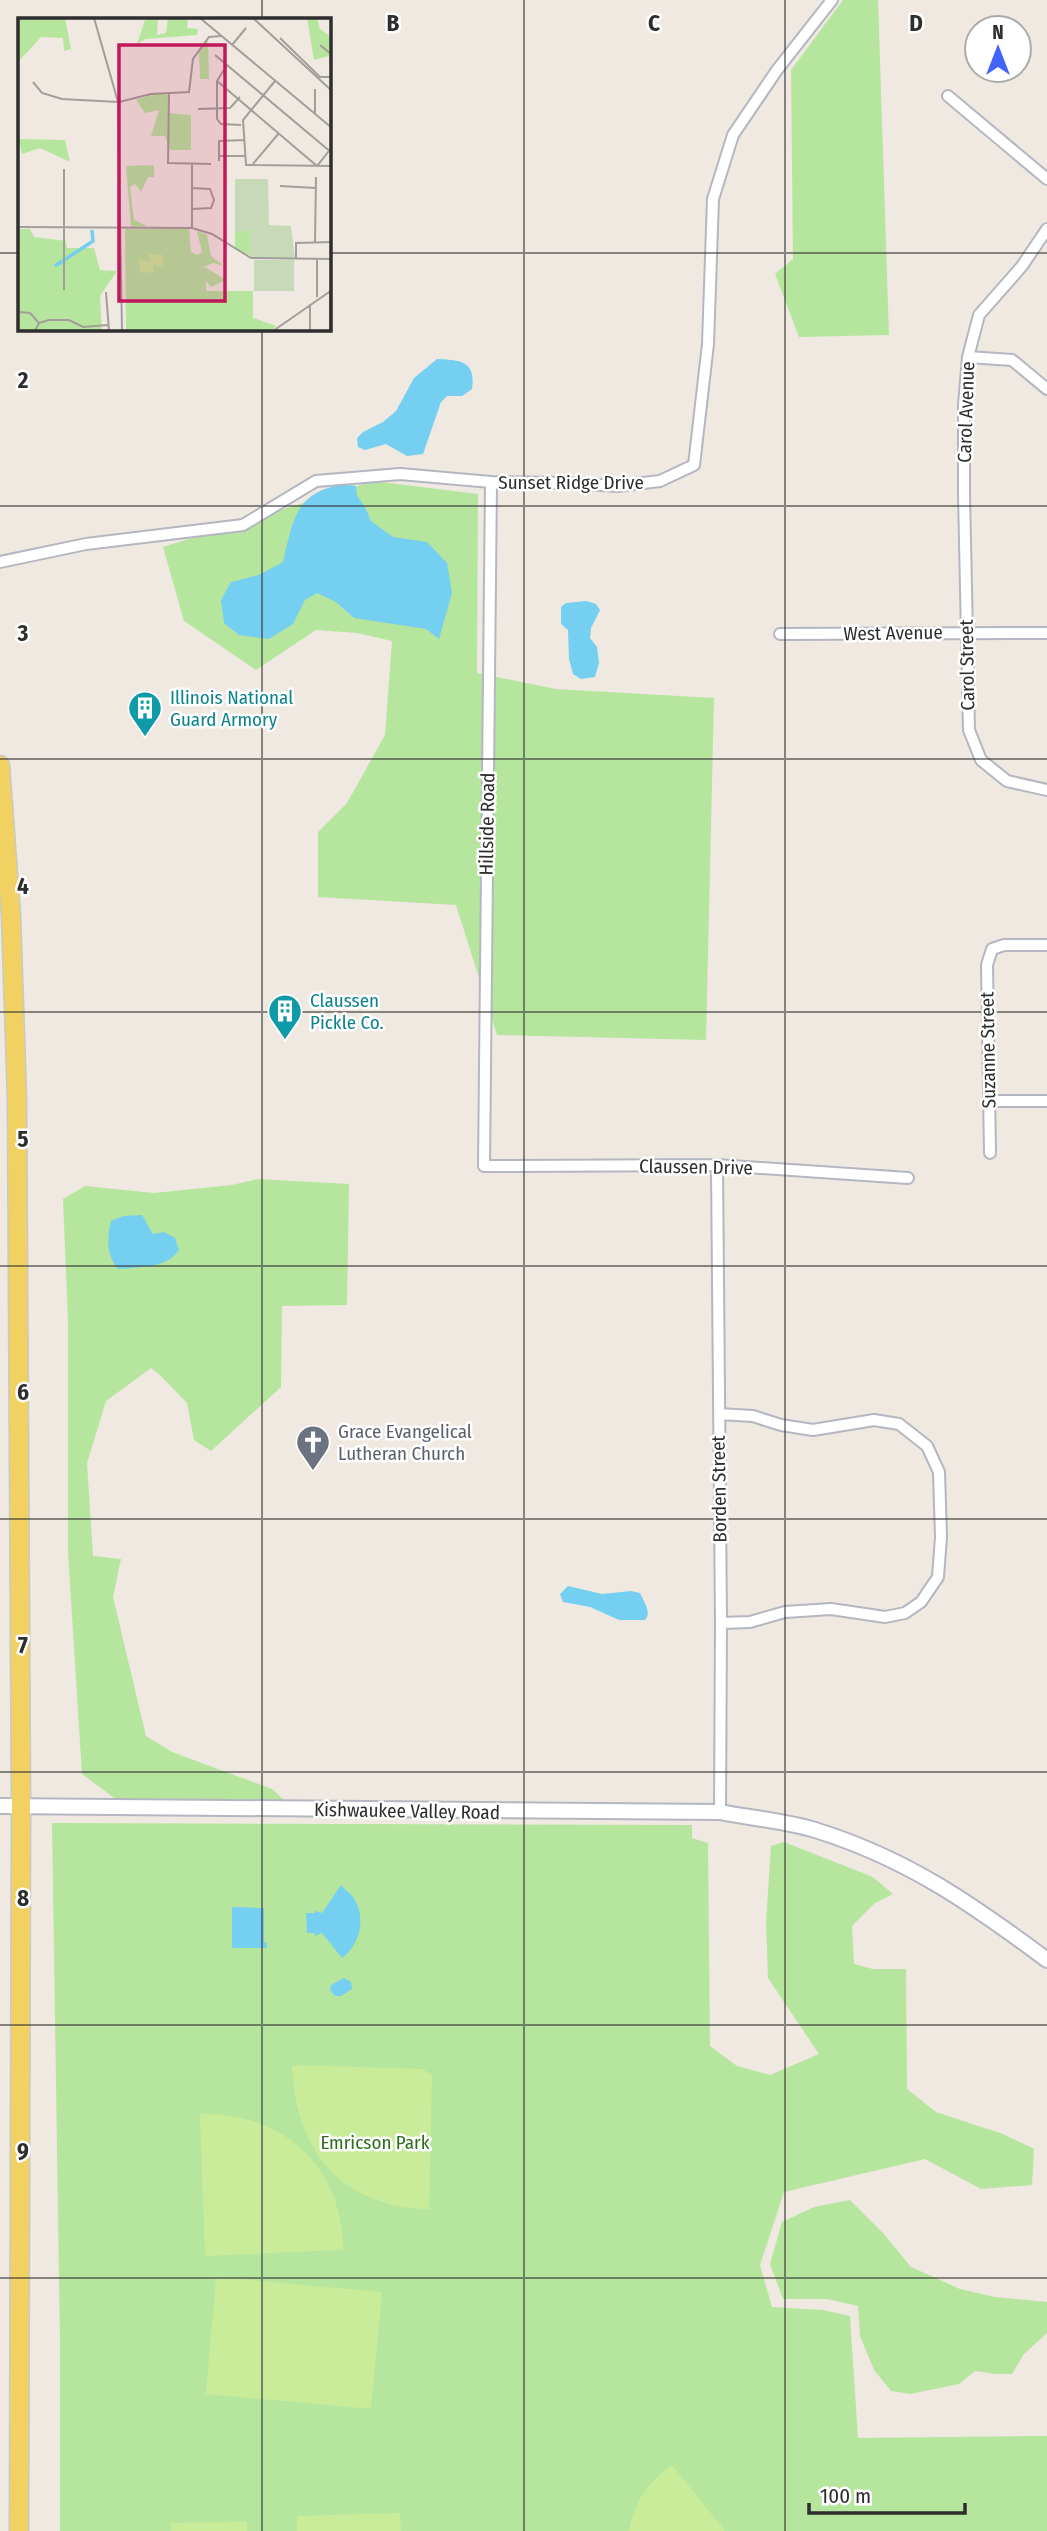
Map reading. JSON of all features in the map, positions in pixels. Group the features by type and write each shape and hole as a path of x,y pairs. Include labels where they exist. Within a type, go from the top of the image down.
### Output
{"main road":[{"path":"0,765 11,916 17,1100 21,1807 19,2531"}],"street":[{"name":"Sunset Ridge Drive","path":"0,562 86,544 243,525 316,481 400,474 491,482 618,486 660,481 694,465 708,344 713,199 733,135 778,70 832,0"},
{"path":"948,96 1047,179"},
{"name":"Carol Avenue","path":"964,494 964,405 968,357 979,315 1021,266 1047,229"},
{"path":"968,357 1012,360 1047,389"},
{"name":"Hillside Road","path":"484,1167 491,482"},
{"name":"Carol Street","path":"964,494 968,730 981,761 1007,781 1047,790"},
{"name":"West Avenue","path":"780,634 1047,633"},
{"name":"Suzanne Street","path":"990,1153 987,964 992,949 1004,945 1047,945"},
{"path":"989,1101 1047,1101"},
{"name":"Claussen Drive","path":"484,1167 717,1165 908,1178"},
{"name":"Borden Street","path":"717,1165 720,1812"},
{"path":"719,1414 753,1416 781,1425 813,1430 874,1420 899,1424 927,1446 939,1472 941,1537 938,1577 921,1602 905,1613 885,1617 831,1609 785,1612 750,1622 721,1623"},
{"name":"Kishwaukee Valley Road","path":"0,1806 720,1812 813,1829 863,1847 920,1873 971,1904 1047,1960"}],"green space":[{"path":"843,0 878,0 889,335 799,337 775,274 793,259 791,70"},
{"path":"373,481 478,494 477,673 556,689 714,698 706,1040 497,1035 456,905 318,897 318,832 347,803 385,735 392,641 357,633 316,630 256,670 184,621 163,547"},
{"path":"258,1179 349,1184 347,1305 282,1306 281,1387 211,1451 194,1440 187,1403 151,1368 106,1401 87,1463 93,1556 121,1559 113,1597 146,1736 172,1752 272,1789 284,1800 117,1800 82,1774 68,1552 68,1321 63,1199 85,1186 154,1193 232,1185"},
{"name":"Emricson Park","path":"52,1823 692,1825 692,1838 708,1843 710,2046 737,2066 770,2075 819,2054 768,1978 766,1922 771,1846 784,1842 873,1877 893,1894 875,1903 852,1926 854,1964 873,1969 906,1969 907,2089 936,2112 1003,2134 1034,2149 1032,2185 981,2189 925,2159 784,2192 760,2265 772,2307 823,2310 850,2316 858,2438 1047,2436 1047,2531 60,2531 60,2343"},
{"path":"292,2065 423,2069 432,2076 429,2209 398,2206 370,2198 347,2185 328,2168 313,2147 302,2123 295,2096"},
{"path":"200,2114 230,2116 257,2123 282,2134 303,2150 320,2170 332,2193 340,2220 343,2250 205,2256"},
{"path":"850,2200 884,2234 911,2267 960,2289 995,2297 1047,2302 1047,2333 1024,2354 1012,2374 975,2371 959,2384 910,2394 891,2391 874,2370 860,2336 858,2306 827,2299 783,2299 770,2264 782,2222 814,2207"},
{"path":"216,2277 382,2292 371,2409 206,2394"},
{"path":"672,2465 725,2531 629,2531 634,2511 643,2494 656,2478"},
{"path":"400,2513 401,2531 297,2531 297,2516"},
{"path":"247,2522 247,2531 171,2531 171,2523"}],"water":[{"path":"437,359 453,360 469,367 473,380 472,389 462,396 447,396 441,402 423,454 407,456 386,444 365,450 358,447 357,438 396,411 414,378"},
{"path":"344,484 356,486 357,496 371,521 393,537 427,542 447,563 452,593 439,639 426,629 354,618 336,602 317,593 305,600 293,624 269,639 239,635 224,623 221,600 231,582 259,575 283,562 294,521 306,501 328,488"},
{"path":"586,601 596,604 600,610 591,628 590,638 597,647 599,663 595,677 581,679 573,674 569,659 568,630 561,624 561,607 566,603"},
{"path":"142,1215 153,1234 164,1232 175,1238 179,1250 160,1264 118,1269 111,1258 109,1246 111,1221 123,1216"},
{"path":"568,1586 602,1594 631,1591 640,1593 647,1607 647,1617 645,1620 619,1620 590,1607 563,1602 560,1594"},
{"path":"341,1885 353,1897 360,1913 357,1938 342,1958 322,1933 315,1936 315,1933 307,1933 306,1913 322,1913"},
{"path":"232,1907 264,1908 264,1942 267,1943 267,1948 232,1948"},
{"path":"344,1978 351,1982 352,1989 341,1996 335,1996 330,1990 331,1985"}],"place":[{"name":"Illinois National Guard Armory","path":"145,738"},
{"name":"Claussen Pickle Co.","path":"285,1041"},
{"name":"Grace Evangelical Lutheran Church","path":"313,1472"}]}
